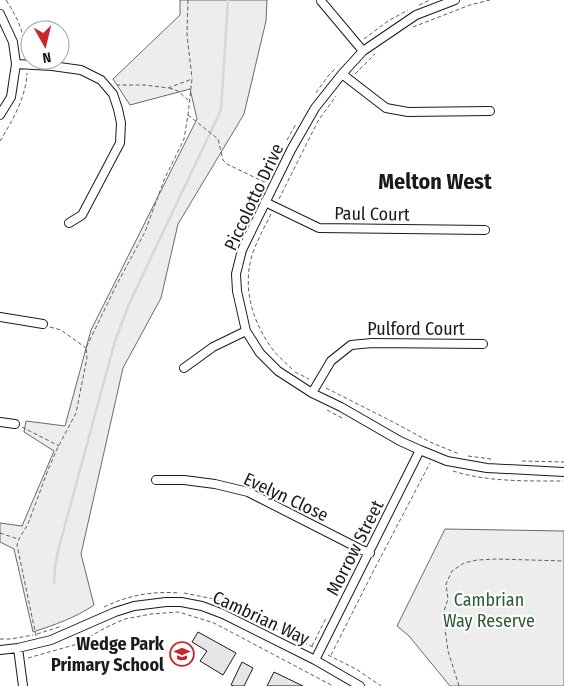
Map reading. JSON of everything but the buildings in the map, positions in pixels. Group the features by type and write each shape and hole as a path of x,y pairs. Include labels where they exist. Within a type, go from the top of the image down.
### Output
{"street":[{"name":"Piccolotto Drive","path":"455,0 416,15 361,48 315,108 242,250 236,274 237,291 246,331 260,353 278,371 400,441 420,450 447,461 487,468 564,472"},
{"path":"322,1 361,48"},
{"path":"0,14 13,42 16,64 10,97 0,115"},
{"path":"16,64 81,70 101,80 113,94 121,123 120,143 82,215 69,222"},
{"path":"342,74 386,108 408,112 490,111"},
{"name":"Paul Court","path":"265,202 319,228 485,230"},
{"path":"0,317 43,324"},
{"path":"184,368 213,347 246,331"},
{"name":"Pulford Court","path":"312,392 331,360 351,345 372,342 483,344"},
{"path":"0,422 15,424"},
{"name":"Morrow Street","path":"315,660 420,450"},
{"name":"Evelyn Close","path":"156,480 184,480 215,484 248,492 370,553"},
{"name":"Cambrian Way","path":"0,650 18,648 50,640 115,612 134,606 181,602 202,606 223,614 315,660 360,686"},
{"path":"18,648 23,686"}],"path":[{"path":"36,635 17,545 28,524 48,470 76,413 87,358 86,348 145,232 164,180 184,139 192,79 187,35 188,0"},
{"path":"361,48 366,38 388,20 430,0"},
{"path":"414,27 470,5 490,0"},
{"path":"379,50 340,90 318,121 253,252 249,271 249,300 261,331 272,349 292,370 430,442 459,454"},
{"path":"313,96 340,64"},
{"path":"168,88 192,79"},
{"path":"105,85 145,85 168,88 178,92 189,101"},
{"path":"188,115 218,139 223,160 227,164 264,182"},
{"path":"286,140 295,124"},
{"path":"242,230 282,148"},
{"path":"43,324 61,330 86,348"},
{"path":"325,409 342,418"},
{"path":"15,424 59,446"},
{"path":"467,456 491,459"},
{"path":"518,461 564,462"},
{"path":"330,656 430,462 433,464"},
{"path":"448,469 489,479 564,481"},
{"path":"0,533 19,539"},
{"path":"459,686 448,650 442,614 448,599 446,584 452,571 464,563 477,560 564,561"},
{"path":"98,610 118,600 141,594 162,592 196,595 214,599 320,650 356,669 381,686"},
{"path":"19,658 28,658 74,645 125,619 151,614 179,612 214,623 333,686"},
{"path":"0,639 36,635 62,626"}],"green space":[{"path":"180,0 267,0 266,21 244,114 178,224 161,298 123,368 81,554 94,605 57,624 33,632 14,549 0,542 0,523 22,526 54,451 24,432 26,421 65,426 91,330 197,119 190,89 130,105 113,79 180,15"},
{"name":"Cambrian Way Reserve","path":"445,529 564,531 564,686 450,686 409,636 397,626"}],"waterway":[{"path":"54,583 58,551 115,341 129,304 221,110 228,0"}],"place":[{"name":"Wedge Park Primary School","path":"182,654"}],"district":[{"name":"Melton West","path":"435,181"}]}
